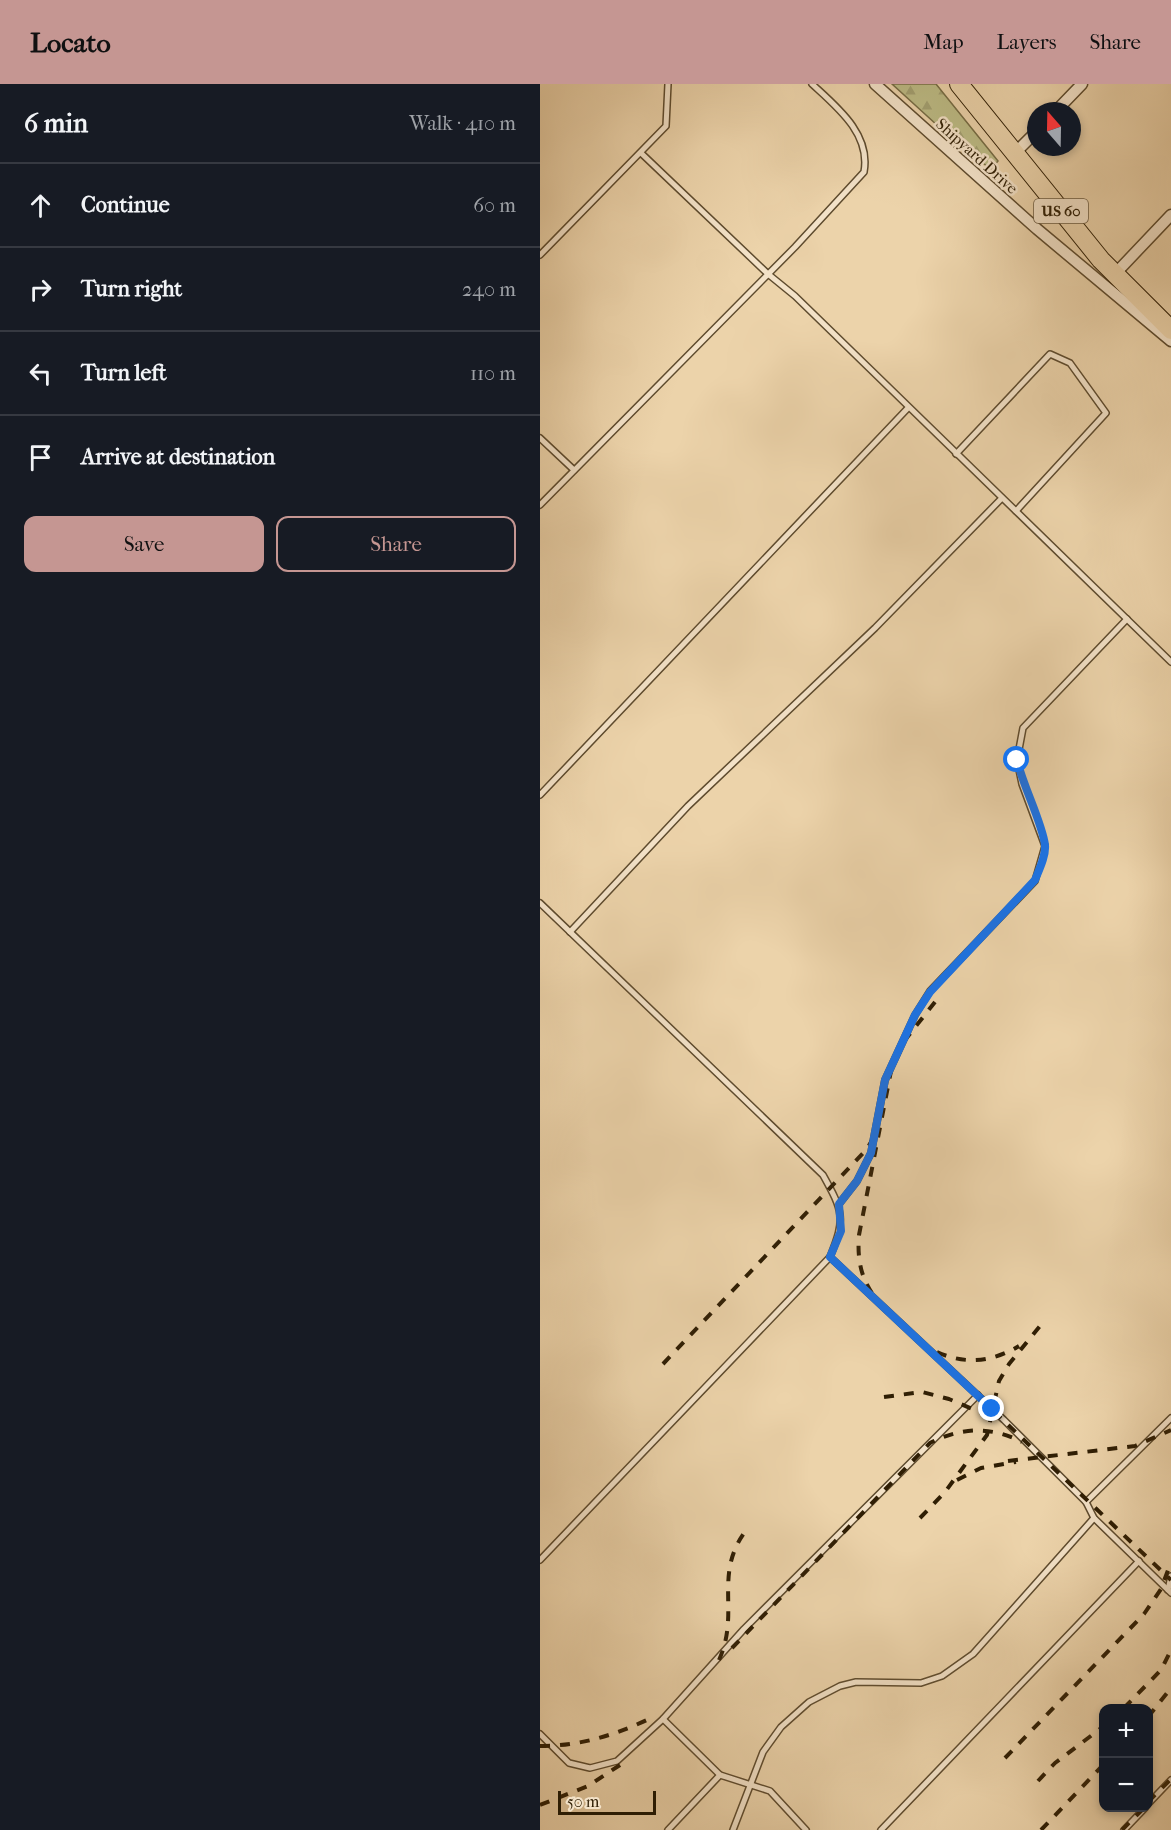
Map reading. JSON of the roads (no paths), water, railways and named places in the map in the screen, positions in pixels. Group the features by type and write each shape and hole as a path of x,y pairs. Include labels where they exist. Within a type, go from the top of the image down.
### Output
{"main road":[{"name":"US 60","path":"959,84 1114,274 1171,330"}],"street":[{"name":"Shipyard Drive","path":"875,84 1037,229 1171,341"},
{"path":"1065,102 1082,84"},
{"path":"1015,153 1027,141"},
{"path":"1114,274 1171,215"}],"lane":[{"path":"540,255 666,126 668,84"},
{"path":"540,505 768,274 864,172 863,145 856,132 846,116 812,84"},
{"path":"641,153 768,274 795,296 1171,662"},
{"path":"956,454 1050,354 1070,363 1106,413 1016,511"},
{"path":"540,795 908,408"},
{"path":"540,438 574,470"},
{"path":"570,932 687,806 875,628 1002,498"},
{"path":"839,1204 857,1181 871,1153 885,1080 915,1015 930,992 1035,880 1042,864 1045,846 1017,760 1023,728 1127,619"},
{"path":"540,903 823,1175 839,1204 841,1231 830,1257 540,1560"},
{"path":"830,1257 978,1395 1086,1502 1094,1518 1169,1591"},
{"path":"540,1734 569,1762 590,1768 617,1761 663,1719 744,1629 978,1395"},
{"path":"1086,1502 1171,1418"},
{"path":"733,1830 749,1783 763,1752 781,1727 809,1702 840,1686 856,1682 921,1683 942,1676 973,1654 1094,1518"},
{"path":"881,1830 1139,1562"},
{"path":"1169,1591 1171,1576"},
{"path":"663,1719 720,1775 770,1791 806,1830"},
{"path":"668,1830 720,1775"},
{"path":"1153,1800 1171,1780"},
{"path":"1124,1830 1141,1812"}],"railway":[{"path":"935,1002 905,1040 891,1071 859,1235 860,1262 864,1278 878,1301 1171,1580"},
{"path":"663,1364 867,1149 875,1135"},
{"path":"920,1518 945,1492 987,1435 999,1381 1009,1364 1040,1326"},
{"path":"937,1352 958,1359 978,1360 999,1356 1019,1346"},
{"path":"884,1397 922,1392 949,1399 998,1420"},
{"path":"732,1648 930,1443 953,1434 976,1430 999,1433 1022,1442"},
{"path":"1008,1461 1135,1446 1171,1430"},
{"path":"957,1480 981,1468 1016,1462"},
{"path":"719,1660 728,1626 731,1562 747,1529"},
{"path":"1005,1758 1144,1614 1161,1589 1171,1562"},
{"path":"1128,1704 1161,1670 1171,1650"},
{"path":"1153,1711 1171,1688"},
{"path":"540,1746 595,1739 647,1720"},
{"path":"1038,1781 1055,1763 1099,1730"},
{"path":"540,1805 588,1786 620,1765"},
{"path":"1041,1830 1099,1769"},
{"path":"1153,1797 1171,1779"},
{"path":"1122,1830 1140,1812"}]}
